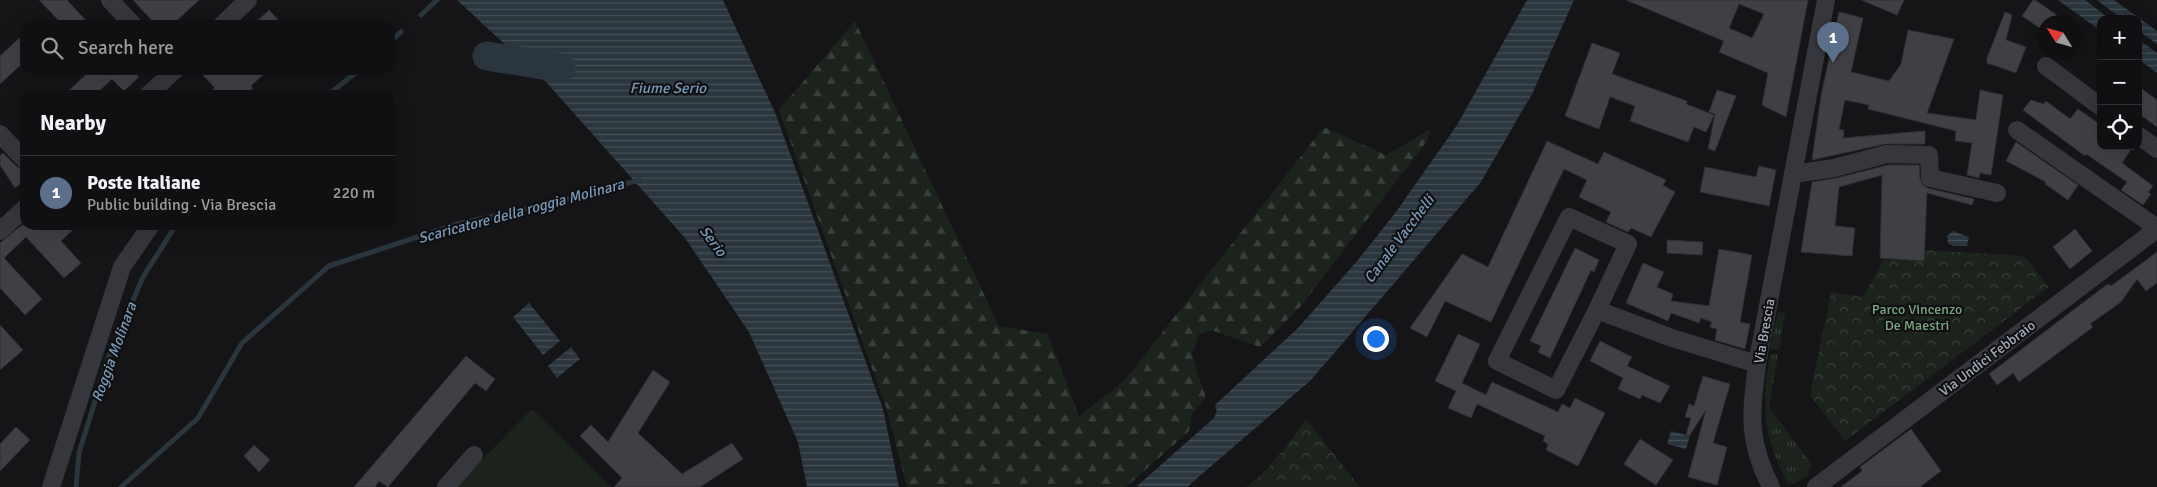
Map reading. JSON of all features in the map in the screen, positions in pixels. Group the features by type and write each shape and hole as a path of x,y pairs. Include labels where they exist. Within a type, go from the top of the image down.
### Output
{"street":[{"path":"110,0 128,20"},
{"path":"227,20 248,0"},
{"name":"Via Brescia","path":"1771,487 1756,452 1752,434 1751,415 1757,364 1826,0"},
{"path":"2046,66 2098,105"},
{"path":"153,90 169,75"},
{"path":"2017,130 2157,229"},
{"path":"0,134 20,155"},
{"path":"2142,138 2157,149"},
{"path":"1793,174 1834,168 1887,154 1929,155 1930,178 1997,194"},
{"path":"0,231 20,213"},
{"path":"1569,217 1628,244 1597,310 1556,390 1497,361 1569,217"},
{"name":"Via Undici Febbraio","path":"1816,487 2157,229"},
{"path":"51,487 122,267 148,230"},
{"path":"1597,310 1672,338 1757,364"},
{"path":"446,487 474,455"}],"green space":[{"path":"855,21 999,326 1048,334 1079,416 1124,381 1324,127 1386,155 1431,129 1427,141 1300,307 1260,347 1211,330 1199,335 1192,355 1206,398 1192,413 1189,431 1126,487 907,487 886,407 779,110"},
{"name":"Parco Vincenzo De Maestri","path":"1924,250 2024,256 2049,287 1845,441 1810,395 1831,292 1863,297 1884,259 1923,261"},
{"path":"1778,312 1785,313 1779,350 1770,349"},
{"path":"1770,354 1778,355 1769,407 1813,466 1809,468 1808,475 1794,484 1788,484 1780,467 1773,451 1766,421 1765,406"},
{"path":"532,409 611,487 455,487"},
{"path":"1306,419 1360,487 1246,487 1286,447"}],"water":[{"name":"Fiume Serio","path":"457,0 723,0 776,115 883,409 899,487 807,487 798,442 749,332 685,238 547,83"},
{"name":"Canale Vacchelli","path":"1527,0 1574,0 1532,94 1481,182 1311,380 1187,487 1136,487 1214,418 1217,411 1215,405 1298,328 1358,260 1396,212 1457,125"},
{"path":"2058,0 2085,0 2105,15 2097,15 2097,28 2082,17 2082,15 2079,15"},
{"path":"2097,0 2114,0 2135,15 2117,15"},
{"path":"2142,20 2157,31 2157,44 2142,33"},
{"path":"2142,42 2157,53 2157,73 2142,62"},
{"path":"1953,231 1969,237 1967,246 1953,246 1948,243 1947,236"},
{"path":"529,303 560,341 543,355 513,317"},
{"path":"571,347 580,359 557,378 548,366"},
{"path":"1671,431 1690,436 1686,449 1667,444"}],"building":[{"path":"39,0 67,0 85,20 58,20"},
{"path":"133,0 199,0 177,20 151,20"},
{"path":"1626,0 1808,0 1786,117 1762,105 1768,73 1719,52 1724,41","holes":["1739,4 1764,14 1752,38 1729,28"]},
{"path":"1861,0 1904,0 1897,15"},
{"path":"2033,0 2057,15 2037,15 2037,26 2022,16"},
{"path":"269,10 278,20 258,20"},
{"path":"1839,12 1863,18 1851,72 1889,81 1901,64 1908,30 1954,39 1927,113 1976,120 1980,90 2003,95 1991,175 1980,173 1979,178 1967,175 1972,143 1955,141 1956,131 1868,109 1869,105 1845,100 1839,129 1844,130 1843,138 1925,131 1925,144 1885,144 1812,160 1821,96"},
{"path":"2005,12 2012,15 2006,40 2026,47 2016,73 1987,63 1987,58"},
{"path":"20,38 20,66 0,84 0,56"},
{"path":"1592,43 1620,53 1612,74 1687,101 1686,104 1714,115 1706,132 1694,127 1688,142 1630,121 1635,106 1610,97 1599,129 1565,116"},
{"path":"86,75 137,75 139,77 125,90 112,79 100,90 69,90"},
{"path":"203,75 263,75 251,86 253,88 251,90 213,90 215,88"},
{"path":"2142,89 2157,100 2157,127 2142,116"},
{"path":"1717,90 1736,96 1715,151 1708,149 1715,114 1709,112"},
{"path":"2031,100 2044,104 2046,101 2070,119 2078,109 2097,122 2097,150 2130,151 2122,163 2153,186 2148,192 2151,194 2143,205 2121,190 2127,182 2086,154 2085,156 2023,110"},
{"path":"1547,141 1598,164 1604,152 1666,180 1663,185 1675,192 1651,237 1631,228 1628,232 1606,222 1611,212 1579,197 1587,180 1564,169 1491,322 1445,301 1427,337 1410,328 1462,254 1488,267"},
{"path":"2016,142 2078,185 2068,200 2045,184 2046,182 2006,161"},
{"path":"3,153 20,168 20,184 15,188 0,165 0,156"},
{"path":"1888,165 1919,165 1920,179 1927,188 1974,199 1972,205 1927,193 1924,261 1880,258 1882,175 1839,187 1835,226 1855,228 1852,256 1801,252 1812,182 1837,178"},
{"path":"1759,166 1776,170 1769,206 1700,192 1705,167 1756,177"},
{"path":"20,227 20,230 73,230 61,241 81,263 64,278 26,237 4,258 42,299 25,315 0,288 0,243"},
{"path":"2075,229 2092,251 2070,269 2053,247"},
{"path":"1667,240 1703,242 1702,255 1667,253"},
{"path":"1575,248 1599,260 1594,272 1591,270 1550,358 1538,352 1541,346 1530,341"},
{"path":"1719,249 1752,255 1740,322 1750,324 1745,349 1715,340 1717,329 1710,327 1712,322 1701,318 1699,323 1671,313 1668,321 1626,303 1643,263 1664,272 1657,287 1673,294 1671,301 1709,306"},
{"path":"2157,252 2157,283 2146,291 2137,279 2121,302 2090,324 2093,327 2019,382 2013,373 1997,385 1989,374 2108,284 2111,286"},
{"path":"0,325 23,350 0,370"},
{"path":"1458,334 1480,344 1462,383 1486,395 1492,382 1558,412 1562,404 1570,408 1575,398 1605,413 1578,466 1546,450 1548,444 1543,441 1545,436 1477,404 1471,418 1448,408 1456,391 1435,381"},
{"path":"1600,341 1632,357 1627,366 1670,386 1660,403 1642,395 1640,399 1618,389 1623,378 1590,361"},
{"path":"466,356 495,379 486,391 475,383 388,487 379,481 375,487 354,487"},
{"path":"653,370 670,382 638,433 682,474 732,443 743,459 700,487 614,487 622,478 580,436 591,425 608,442"},
{"path":"1703,376 1730,384 1713,443 1727,447 1717,485 1688,477 1706,410 1689,436 1686,435 1691,418 1685,417 1689,404 1694,406"},
{"path":"16,427 30,440 0,471 0,444"},
{"path":"1911,429 1941,471 1920,487 1841,487 1862,471 1860,467"},
{"path":"1640,439 1673,460 1656,485 1624,464"},
{"path":"254,445 270,460 259,472 244,456"}],"waterway":[{"name":"Roggia Molinara","path":"421,15 437,0"},
{"name":"Roggia Molinara","path":"395,37 401,32"},
{"path":"487,56 561,68"},
{"name":"Roggia Molinara","path":"334,90 353,75"},
{"name":"Scaricatore della roggia Molinara","path":"121,487 198,418 242,343 329,266 457,224 556,202 640,180"},
{"name":"Roggia Molinara","path":"76,487 79,453 109,356 143,277 173,230"}],"place":[{"name":"Poste Italiane","path":"1833,63"}],"water label":[{"name":"Serio","path":"713,241"}]}
